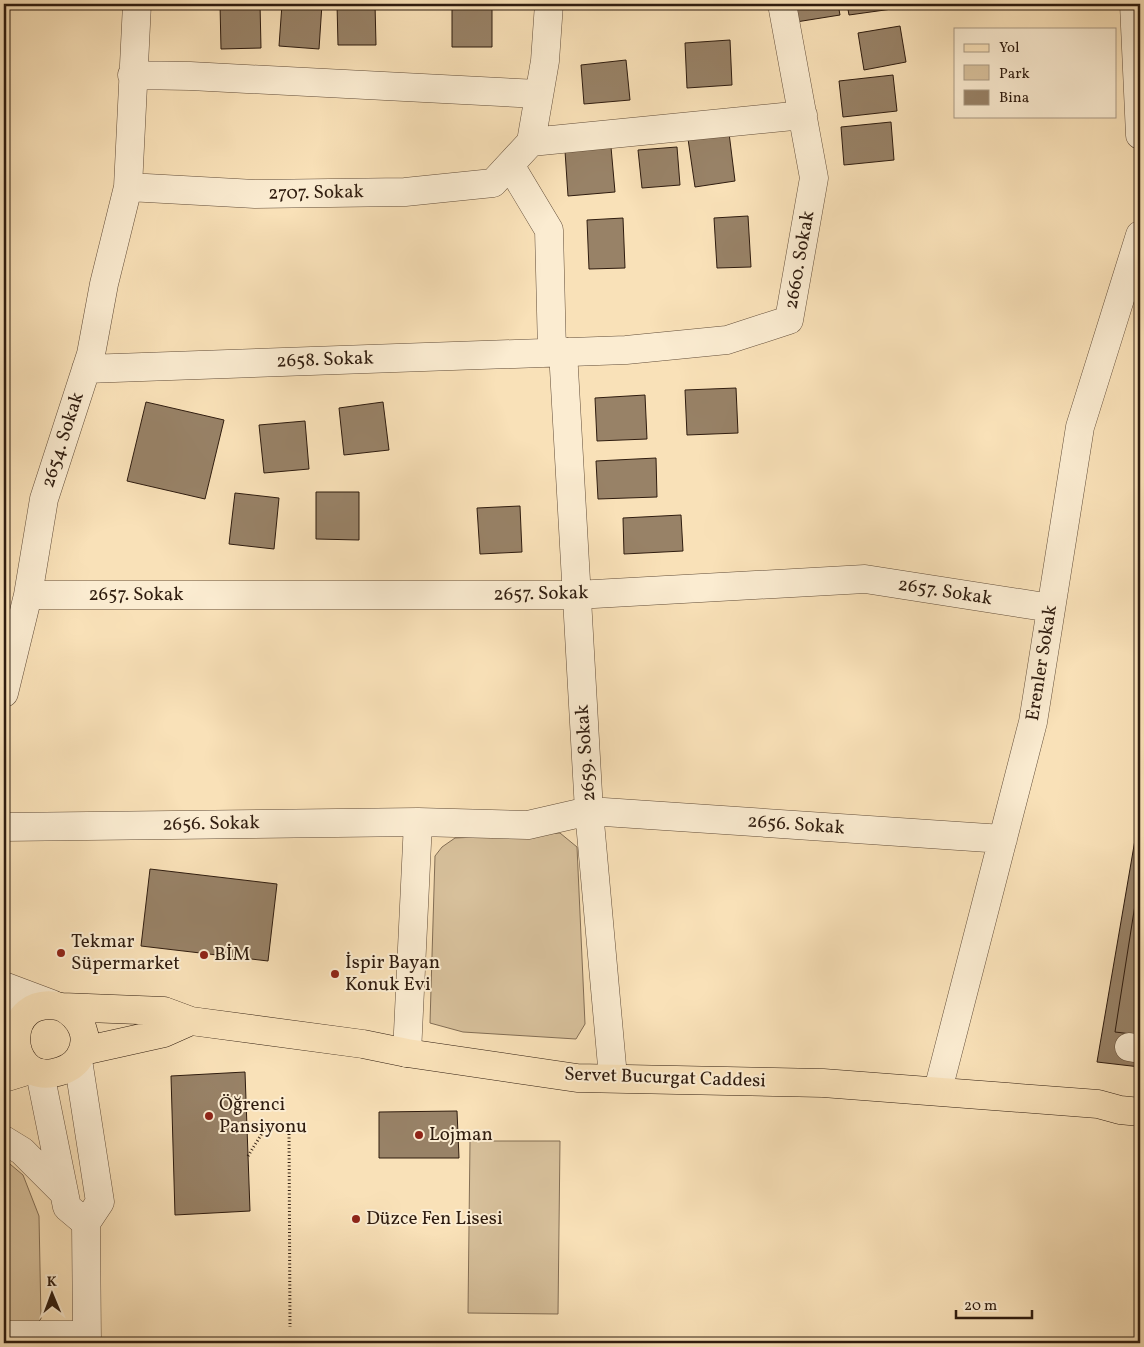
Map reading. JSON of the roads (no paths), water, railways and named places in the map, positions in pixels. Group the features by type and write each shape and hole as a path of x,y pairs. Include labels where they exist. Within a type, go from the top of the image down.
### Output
{"main road":[{"path":"35,1071 20,1058 10,1024 22,1014 41,1005 57,1005 79,1019 84,1034 80,1056"},
{"name":"Servet Bucurgat Caddesi","path":"57,1005 164,1011 191,1021 362,1044 407,1053 577,1078 613,1077 823,1083 938,1090 1105,1105 1120,1110 1140,1112"},
{"path":"4,1078 35,1071 62,1072 80,1056 164,1034 191,1021"}],"street":[{"path":"128,187 132,75 137,4"},
{"path":"548,4 545,61 531,142 803,115"},
{"name":"2660. Sokak","path":"557,351 626,350 728,340 789,320 814,178 782,4"},
{"path":"1134,4 1140,136"},
{"path":"132,75 190,76 539,94"},
{"name":"2707. Sokak","path":"128,187 255,194 405,192 493,183 531,142"},
{"name":"2659. Sokak","path":"418,822 528,825 589,811 576,595 549,230 510,164"},
{"name":"2654. Sokak","path":"4,694 28,595 44,499 86,369 104,284 128,187"},
{"name":"Erenler Sokak","path":"938,1090 1033,722 1080,427 1140,235"},
{"name":"2658. Sokak","path":"86,369 557,351"},
{"name":"2657. Sokak","path":"28,595 576,595 865,579 1051,608"},
{"path":"589,811 613,1077"},
{"name":"2656. Sokak","path":"589,811 1003,839"},
{"path":"407,1053 418,822"},
{"name":"2656. Sokak","path":"4,827 418,822"},
{"path":"4,986 57,1005"},
{"path":"4,1335 87,1339 86,1223 100,1202 80,1056"},
{"path":"35,1071 67,1207 86,1223"},
{"path":"4,1140 22,1151 64,1193"}],"place":[{"name":"Tekmar Süpermarket","path":"61,953"},
{"name":"BİM","path":"204,955"},
{"name":"İspir Bayan Konuk Evi","path":"335,974"},
{"name":"Öğrenci Pansiyonu","path":"209,1116"},
{"name":"Lojman","path":"419,1135"},
{"name":"Düzce Fen Lisesi","path":"356,1219"}]}
